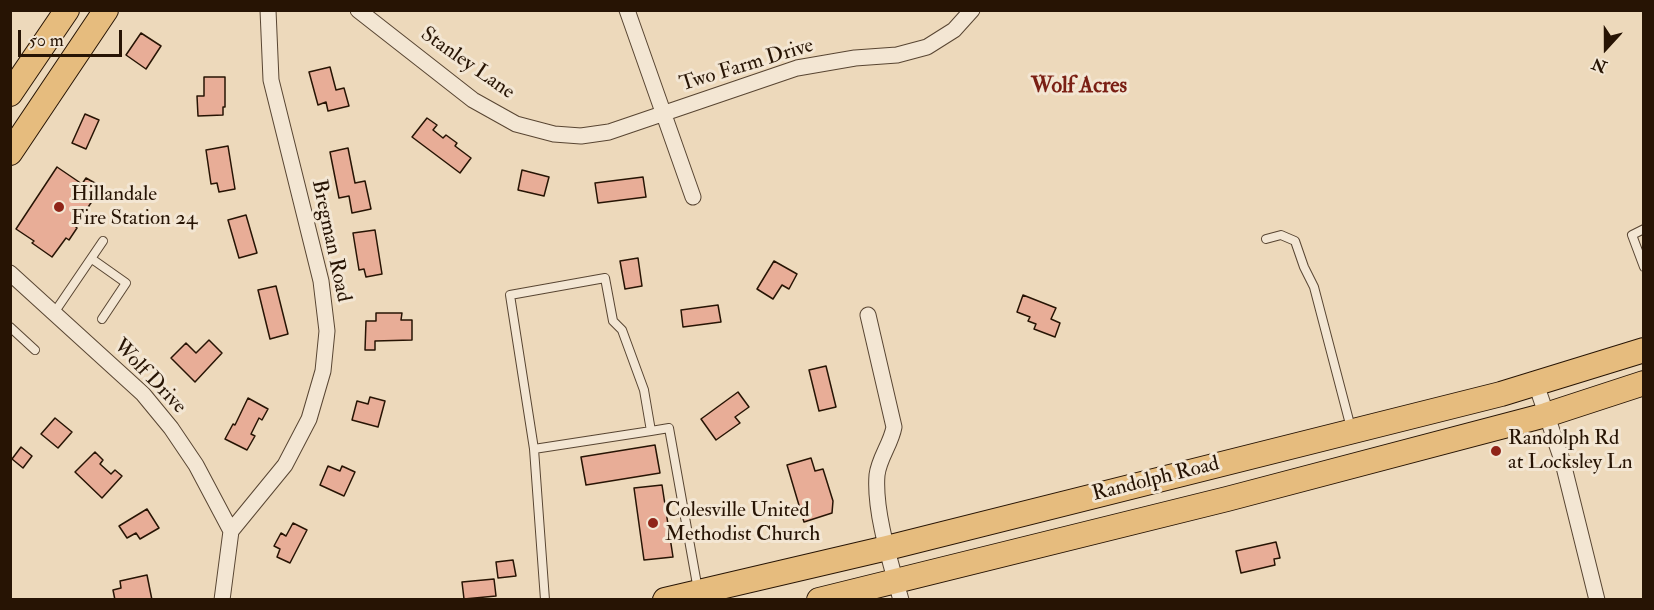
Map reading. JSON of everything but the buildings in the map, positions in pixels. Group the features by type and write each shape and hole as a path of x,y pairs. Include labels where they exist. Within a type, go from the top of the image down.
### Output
{"main road":[{"path":"10,94 67,10"},
{"path":"10,153 106,10"},
{"name":"Randolph Road","path":"665,600 887,548 1501,394 1644,350"},
{"name":"Randolph Road","path":"819,600 898,590 1546,415 1644,383"}],"street":[{"name":"Bregman Road","path":"231,531 285,465 309,419 323,371 327,331 321,281 271,80 268,10"},
{"name":"Stanley Lane","path":"358,10 473,100 516,124 554,134 581,136 609,132 664,114"},
{"path":"627,10 693,196"},
{"name":"Two Farm Drive","path":"664,114 797,68 855,58 897,55 927,47 954,30 972,10"},
{"name":"Wolf Drive","path":"10,273 142,394 171,428 196,465 231,531"},
{"path":"868,315 894,427 892,440 880,462 877,474 878,502 898,590"},
{"path":"1536,384 1563,464 1597,600"},
{"path":"222,600 231,531"}],"lane":[{"path":"1644,229 1632,235 1644,267"},
{"path":"1266,239 1281,235 1295,241 1314,287 1342,386 1352,432"},
{"path":"54,314 104,242"},
{"path":"92,259 126,284 102,319"},
{"path":"545,600 534,449 510,295 605,278 613,321 622,330 644,390 651,431"},
{"path":"10,327 35,350"},
{"path":"534,449 669,428 698,592"}],"place":[{"name":"Hillandale Fire Station 24","path":"59,207"},
{"name":"Randolph Rd at Locksley Ln","path":"1496,451"},
{"name":"Colesville United Methodist Church","path":"653,523"}],"district":[{"name":"Wolf Acres","path":"1079,87"}]}
